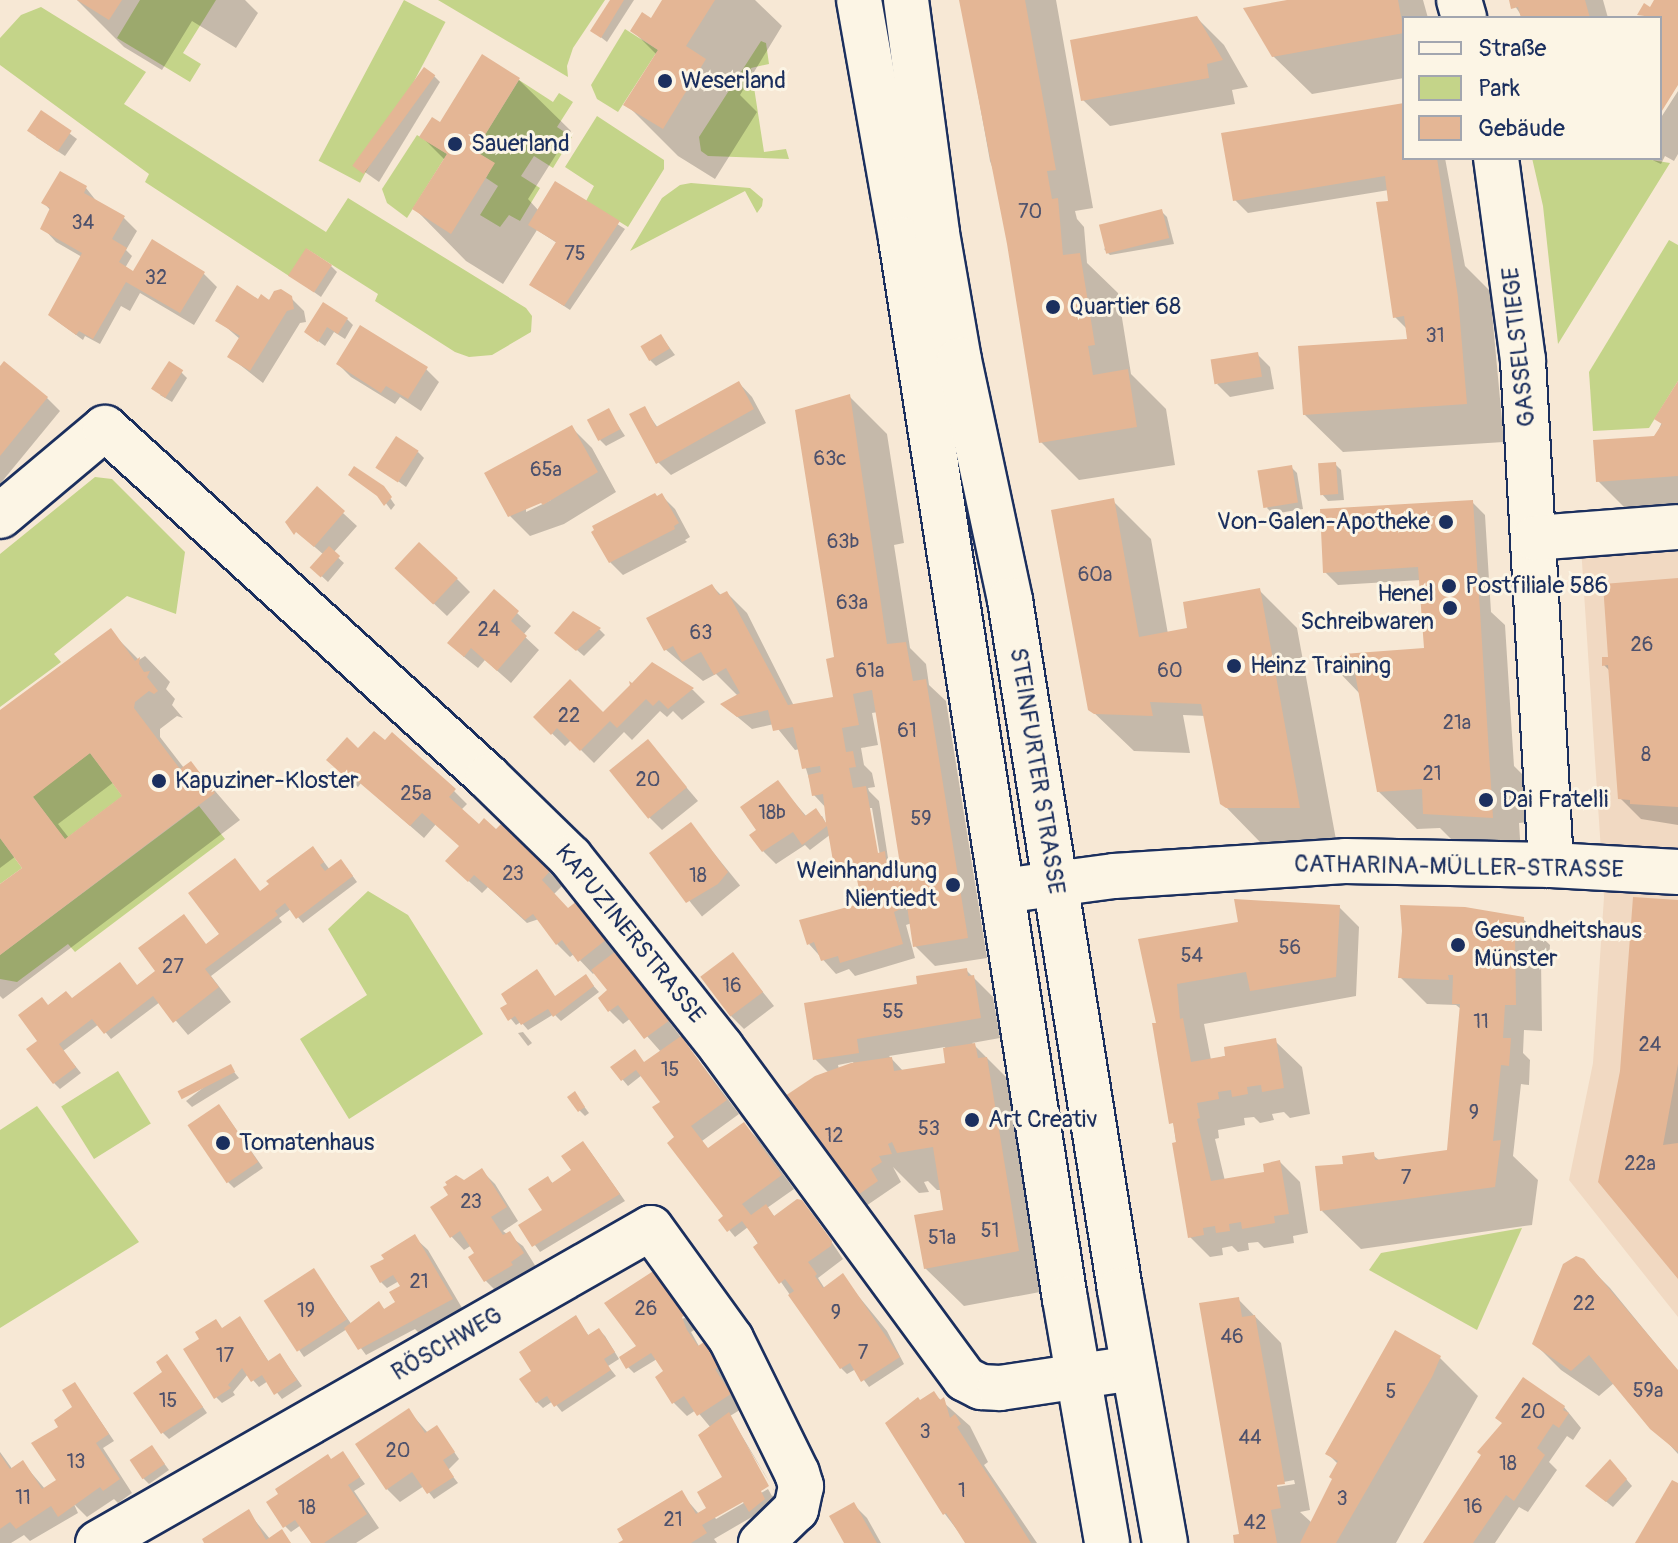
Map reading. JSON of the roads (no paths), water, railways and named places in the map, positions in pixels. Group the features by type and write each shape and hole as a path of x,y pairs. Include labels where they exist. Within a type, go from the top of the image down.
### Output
{"street":[{"path":"859,0 910,298 1078,1378 1107,1543"},
{"name":"STEINFURTER STRASSE","path":"906,0 937,233 959,360 1010,600 1165,1543"},
{"name":"GASSELSTIEGE","path":"1496,160 1523,360 1551,865"},
{"name":"KAPUZINERSTRASSE","path":"0,516 105,428 488,777 570,857 721,1047 965,1379 981,1387 1000,1388 1134,1368"},
{"path":"1535,538 1678,527"},
{"name":"CATHARINA-MÜLLER-STRASSE","path":"1002,891 1055,883 1345,861 1551,865 1678,872"},
{"name":"RÖSCHWEG","path":"98,1543 651,1228 731,1339 787,1448 801,1486 794,1514 761,1543"}],"place":[{"name":"Weserland","path":"665,81"},
{"name":"Sauerland","path":"455,144"},
{"name":"Quartier 68","path":"1053,307"},
{"name":"Von-Galen-Apotheke","path":"1446,522"},
{"name":"Postfiliale 586","path":"1449,586"},
{"name":"Henel Schreibwaren","path":"1450,608"},
{"name":"Heinz Training","path":"1234,666"},
{"name":"Kapuziner-Kloster","path":"159,781"},
{"name":"Dai Fratelli","path":"1486,800"},
{"name":"Weinhandlung Nientiedt","path":"953,885"},
{"name":"Gesundheitshaus Münster","path":"1458,945"},
{"name":"Art Creativ","path":"972,1120"},
{"name":"Tomatenhaus","path":"223,1143"}]}
